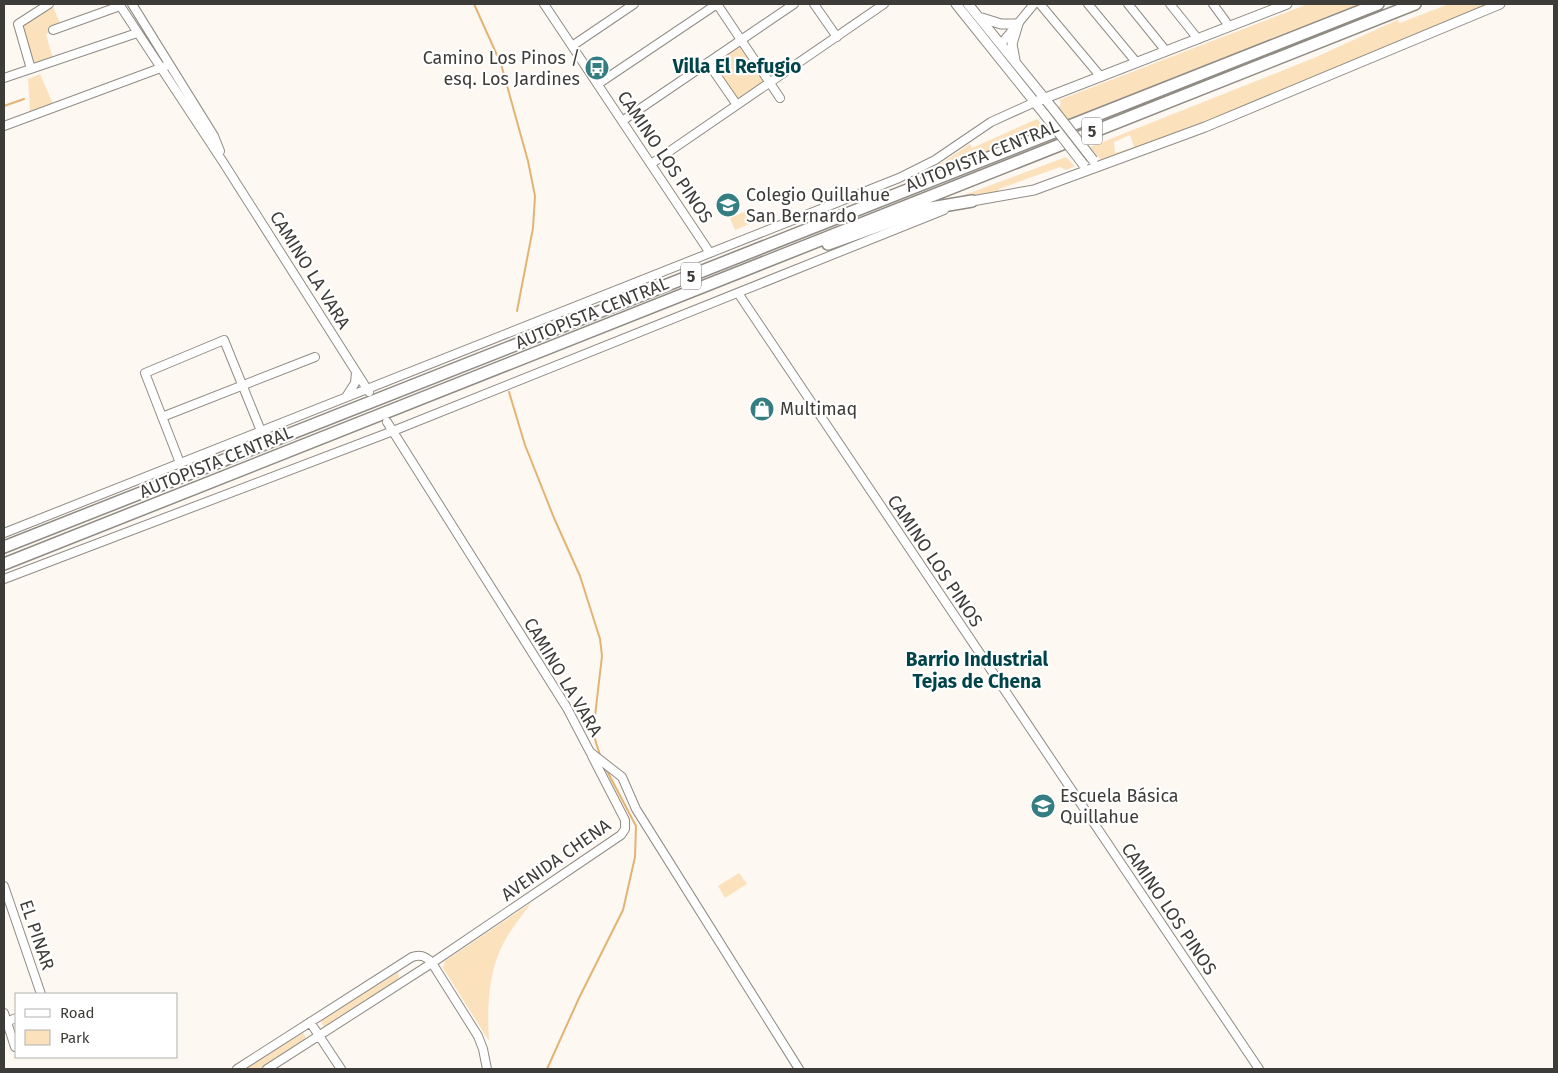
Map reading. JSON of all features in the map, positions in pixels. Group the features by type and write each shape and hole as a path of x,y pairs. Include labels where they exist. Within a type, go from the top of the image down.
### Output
{"highway":[{"name":"AUTOPISTA CENTRAL","path":"4,547 1378,4"},
{"name":"AUTOPISTA CENTRAL","path":"4,564 1415,4"},
{"path":"789,252 830,244 925,209 972,201"}],"main road":[{"path":"956,4 1086,167"},
{"path":"968,4 1095,163"},
{"path":"1035,102 1287,4"},
{"path":"972,201 1034,190 1095,163 1205,127 1500,4"},
{"path":"977,15 995,23 1018,24 1012,44 1016,63"},
{"path":"998,56 1001,44"}],"street":[{"path":"31,69 18,24 49,4"},
{"name":"CAMINO LA VARA","path":"132,4 214,136 224,162"},
{"name":"CAMINO LOS PINOS","path":"544,4 710,253"},
{"path":"572,46 634,4"},
{"path":"598,84 717,4 780,98"},
{"path":"622,122 794,4"},
{"path":"814,4 837,36"},
{"path":"651,164 884,4"},
{"path":"1001,44 1034,4"},
{"path":"1040,4 1101,77"},
{"path":"1088,4 1137,62"},
{"path":"1128,4 1166,51"},
{"path":"1170,4 1198,39"},
{"path":"1212,4 1229,26"},
{"path":"53,30 119,5"},
{"name":"CAMINO LA VARA","path":"119,5 224,162 369,391"},
{"path":"4,77 137,33"},
{"path":"708,63 737,105"},
{"path":"4,126 170,64"},
{"path":"4,533 261,431 369,391 912,172 935,160 991,122 1035,102"},
{"path":"4,579 393,431 885,232 972,201"},
{"name":"CAMINO LOS PINOS","path":"738,292 1259,1069"},
{"path":"180,463 145,373 224,340 261,431"},
{"path":"162,417 315,357"},
{"path":"346,398 355,383 356,370"},
{"name":"CAMINO LA VARA","path":"387,422 568,708 593,754 622,777 636,809 799,1069"},
{"name":"AVENIDA CHENA","path":"432,963 624,832 625,820 593,754"},
{"name":"EL PINAR","path":"4,886 41,993"},
{"path":"237,1069 396,967 417,956 426,957 432,963 478,1036 483,1048 487,1069"},
{"path":"267,1069 432,963"},
{"path":"396,967 402,972 405,980"},
{"path":"4,1013 5,1022 15,1047"},
{"path":"310,1022 341,1069"}],"green space":[{"path":"49,4 52,4 61,26 46,34 53,59 35,66 23,25 51,9"},
{"path":"1308,4 1362,4 1070,122 1059,108 1061,103 1059,100"},
{"path":"1449,4 1492,4 1175,134 1102,161 1090,147 1314,58 1397,20 1400,23","holes":["1130,135 1134,147 1115,153 1114,142"]},
{"path":"741,46 766,82 739,101 714,64"},
{"path":"40,74 53,104 30,111 28,79"},
{"path":"1037,119 1047,130 926,179 924,175 970,144 972,148"},
{"path":"1066,157 1075,166 1066,170 1060,167 999,189 998,194 958,202 959,197"},
{"path":"753,208 759,220 735,230 730,218"},
{"path":"739,873 747,884 725,898 718,886"},
{"path":"531,903 504,942 495,965 490,990 489,1041 443,968 445,961"},
{"path":"398,972 399,980 324,1027 321,1022 323,1019"},
{"path":"303,1033 306,1037 305,1041 261,1069 244,1069"}],"waterway":[{"path":"474,4 501,64 528,161 535,196 533,228 517,311"},
{"path":"4,106 24,99"},
{"path":"509,392 525,445 554,518 580,576 600,639 602,656 593,733 600,755"},
{"path":"547,1069 579,998 623,910 635,857 636,826 606,769"}],"place":[{"name":"Camino Los Pinos / esq. Los Jardines","path":"597,68"},
{"name":"Colegio Quillahue San Bernardo","path":"728,205"},
{"name":"Multimaq","path":"762,409"},
{"name":"Escuela Básica Quillahue","path":"1043,806"}],"district":[{"name":"Villa El Refugio","path":"737,66"},
{"name":"Barrio Industrial Tejas de Chena","path":"977,670"}]}
